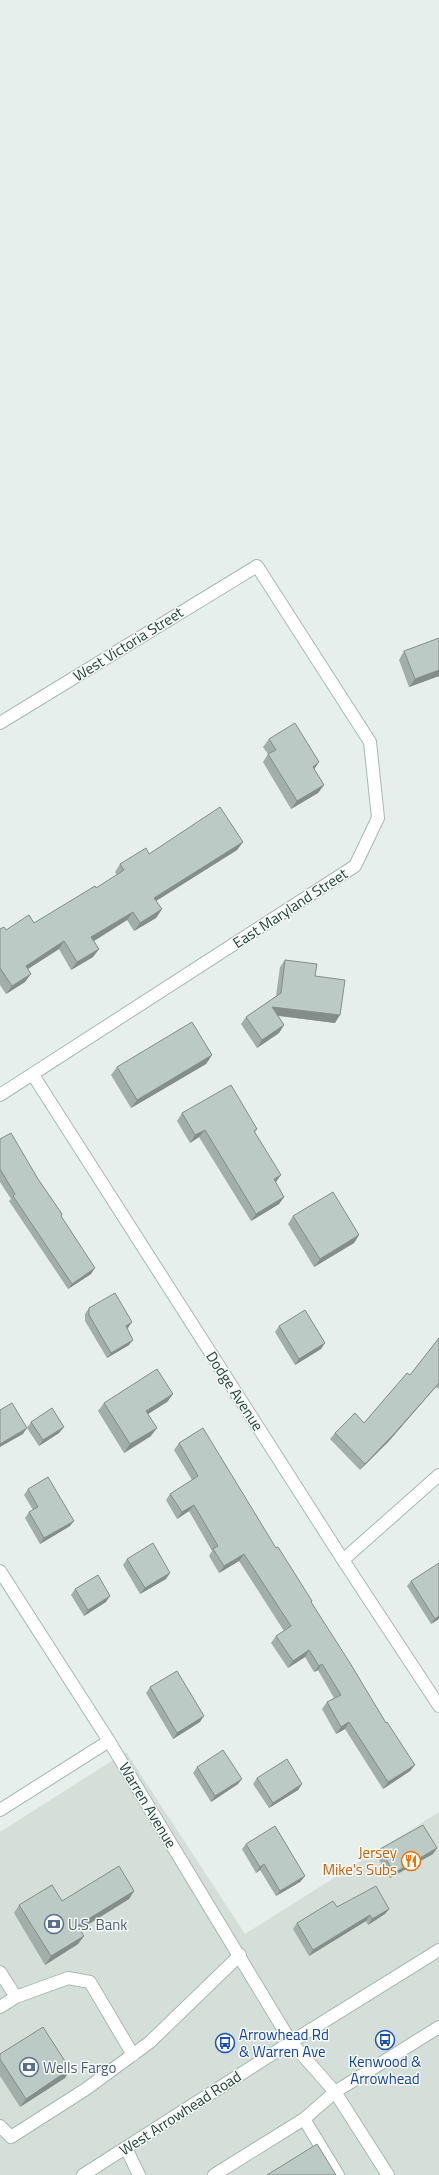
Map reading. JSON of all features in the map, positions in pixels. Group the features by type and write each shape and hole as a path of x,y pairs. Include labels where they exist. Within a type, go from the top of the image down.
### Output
{"street":[{"name":"West Victoria Street","path":"0,723 257,566"},
{"name":"East Maryland Street","path":"0,1095 355,866 378,818 370,742 257,566"},
{"name":"Dodge Avenue","path":"33,1075 343,1560 439,1706"},
{"path":"343,1560 439,1475"},
{"name":"Warren Avenue","path":"0,1571 109,1741 240,1955 291,2042 335,2092 388,2175"},
{"path":"0,1810 109,1741"},
{"name":"West Arrowhead Road","path":"84,2175 291,2042 439,1950"},
{"path":"0,2126 11,2137 86,2089 150,2042 240,1955"},
{"path":"0,1972 16,1997"},
{"path":"0,2007 16,1997 68,1978 90,1982 133,2055"},
{"path":"214,2175 230,2171 304,2119 335,2092 439,2027"},
{"path":"304,2119 338,2175"},
{"path":"126,2148 139,2175"}],"shaded area":[{"path":"126,1752 245,1934 439,1812 439,2175 0,2175 0,1832"}],"building":[{"path":"439,638 439,670 415,679 404,651"},
{"path":"295,723 319,762 313,767 324,785 297,801 268,754 276,750 269,739"},
{"path":"220,807 243,842 154,898 162,909 140,923 133,912 91,937 99,949 77,962 64,941 26,966 31,974 12,986 0,968 0,929 4,927 6,930 29,915 34,923 95,886 96,888 124,870 120,864 146,848 149,854"},
{"path":"285,960 317,964 315,976 345,980 340,1015 272,1007 284,1025 262,1040 246,1017 281,993"},
{"path":"192,1022 212,1055 137,1100 117,1067"},
{"path":"231,1085 257,1129 254,1131 281,1175 274,1179 284,1197 256,1214 205,1130 195,1135 182,1113"},
{"path":"11,1133 38,1179 62,1214 61,1216 95,1268 72,1284 13,1196 15,1194 0,1169 0,1139"},
{"path":"333,1192 359,1235 320,1259 293,1216"},
{"path":"115,1293 132,1322 126,1326 133,1340 111,1353 89,1315 89,1308"},
{"path":"305,1310 325,1343 299,1359 279,1326"},
{"path":"439,1338 439,1383 365,1464 335,1433 355,1413 364,1423 407,1373 410,1375"},
{"path":"157,1369 173,1394 146,1411 157,1428 130,1444 104,1403"},
{"path":"12,1403 27,1428 0,1444 0,1410"},
{"path":"52,1408 64,1427 43,1440 31,1422"},
{"path":"203,1428 276,1548 278,1547 312,1601 311,1602 386,1723 387,1722 415,1765 388,1782 349,1722 341,1727 327,1702 341,1695 322,1664 319,1666 309,1650 293,1661 276,1636 291,1626 244,1554 224,1566 213,1549 218,1546 194,1505 182,1512 170,1494 198,1476 179,1443"},
{"path":"48,1477 74,1521 44,1538 29,1512 38,1507 28,1489"},
{"path":"153,1543 170,1573 145,1588 127,1559"},
{"path":"439,1563 439,1616 435,1619 411,1581"},
{"path":"98,1575 110,1596 88,1610 75,1589"},
{"path":"177,1671 204,1716 177,1733 150,1687"},
{"path":"223,1750 242,1779 215,1796 197,1767"},
{"path":"287,1759 302,1784 273,1803 257,1778"},
{"path":"423,1825 437,1848 394,1873 380,1849"},
{"path":"275,1826 305,1876 280,1891 264,1864 260,1867 246,1844"},
{"name":"U.S. Bank","path":"119,1866 134,1891 77,1926 84,1936 51,1956 19,1905 52,1885 62,1901"},
{"path":"376,1886 389,1909 372,1919 370,1915 313,1950 297,1923 333,1901 337,1907"},
{"name":"Wells Fargo","path":"43,2027 70,2069 26,2099 0,2059 0,2054"},
{"path":"317,2144 336,2175 267,2175"}],"place":[{"name":"Jersey Mike's Subs","path":"411,1861"},
{"name":"U.S. Bank","path":"54,1924"},
{"name":"Kenwood & Arrowhead","path":"385,2040"},
{"name":"Arrowhead Rd & Warren Ave","path":"225,2043"},
{"name":"Wells Fargo","path":"29,2067"}]}
